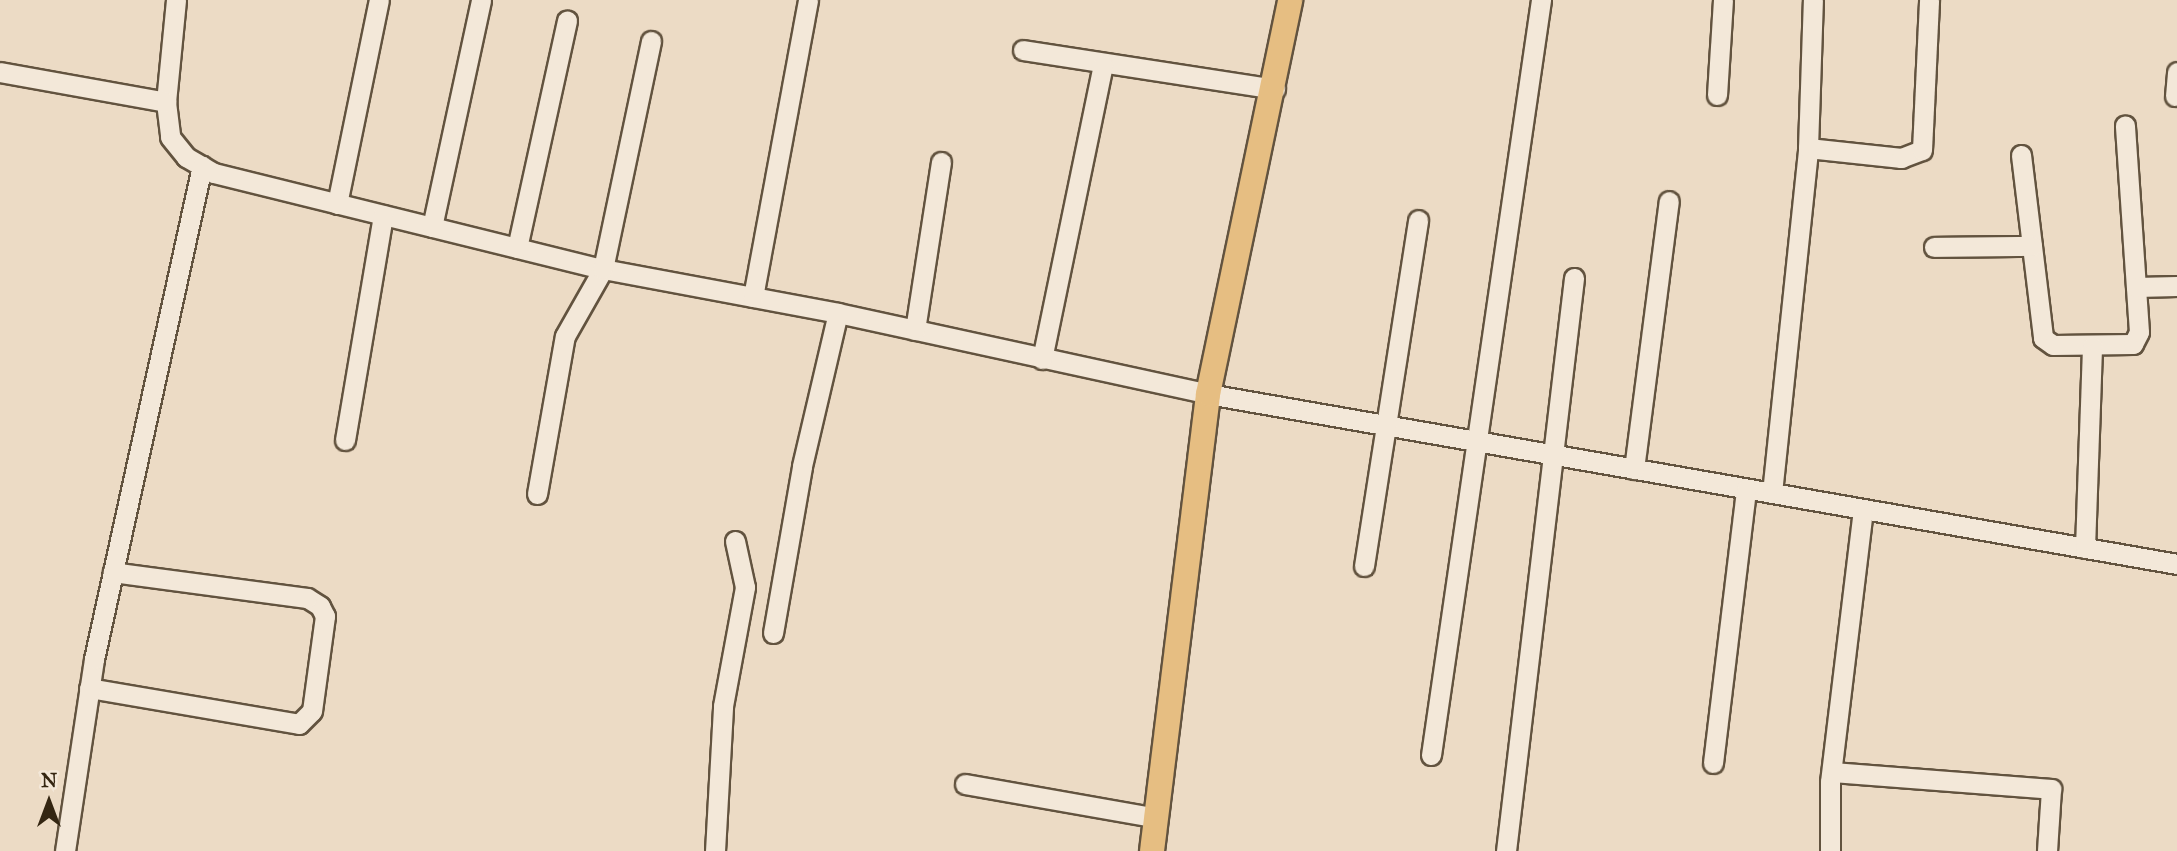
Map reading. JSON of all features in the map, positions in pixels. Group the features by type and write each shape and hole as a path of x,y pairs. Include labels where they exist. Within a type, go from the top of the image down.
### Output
{"main road":[{"path":"1152,851 1208,394 1275,89 1290,0"}],"street":[{"path":"176,0 166,102 170,137 202,166 337,204 603,269 838,313 1208,394 2177,564"},
{"path":"337,204 379,0"},
{"path":"432,227 481,0"},
{"path":"753,297 808,0"},
{"path":"1431,755 1473,440 1541,0"},
{"path":"1717,95 1723,0"},
{"path":"1772,493 1808,148 1813,0"},
{"path":"1808,148 1901,158 1922,150 1929,0"},
{"path":"517,248 568,20"},
{"path":"537,494 565,336 603,269 651,41"},
{"path":"1023,50 1102,65 1275,89"},
{"path":"1042,359 1102,65"},
{"path":"0,72 166,102"},
{"path":"2175,96 2177,72"},
{"path":"2021,155 2043,338 2053,345 2092,346 2136,342 2136,287 2125,125"},
{"path":"915,330 941,162"},
{"path":"65,851 89,688 202,166"},
{"path":"1634,469 1669,201"},
{"path":"345,440 383,215"},
{"path":"1364,566 1418,220"},
{"path":"1934,247 2032,246"},
{"path":"1506,851 1574,278"},
{"path":"2136,287 2177,286"},
{"path":"773,633 803,458 838,313"},
{"path":"2085,548 2092,346"},
{"path":"1713,763 1746,489"},
{"path":"1829,851 1832,772 1863,509"},
{"path":"715,851 723,706 745,587 735,541"},
{"path":"89,688 299,724 312,711 325,616 320,606 307,598 113,572"},
{"path":"1832,772 2051,789 2047,851"},
{"path":"965,784 1157,818"}]}
